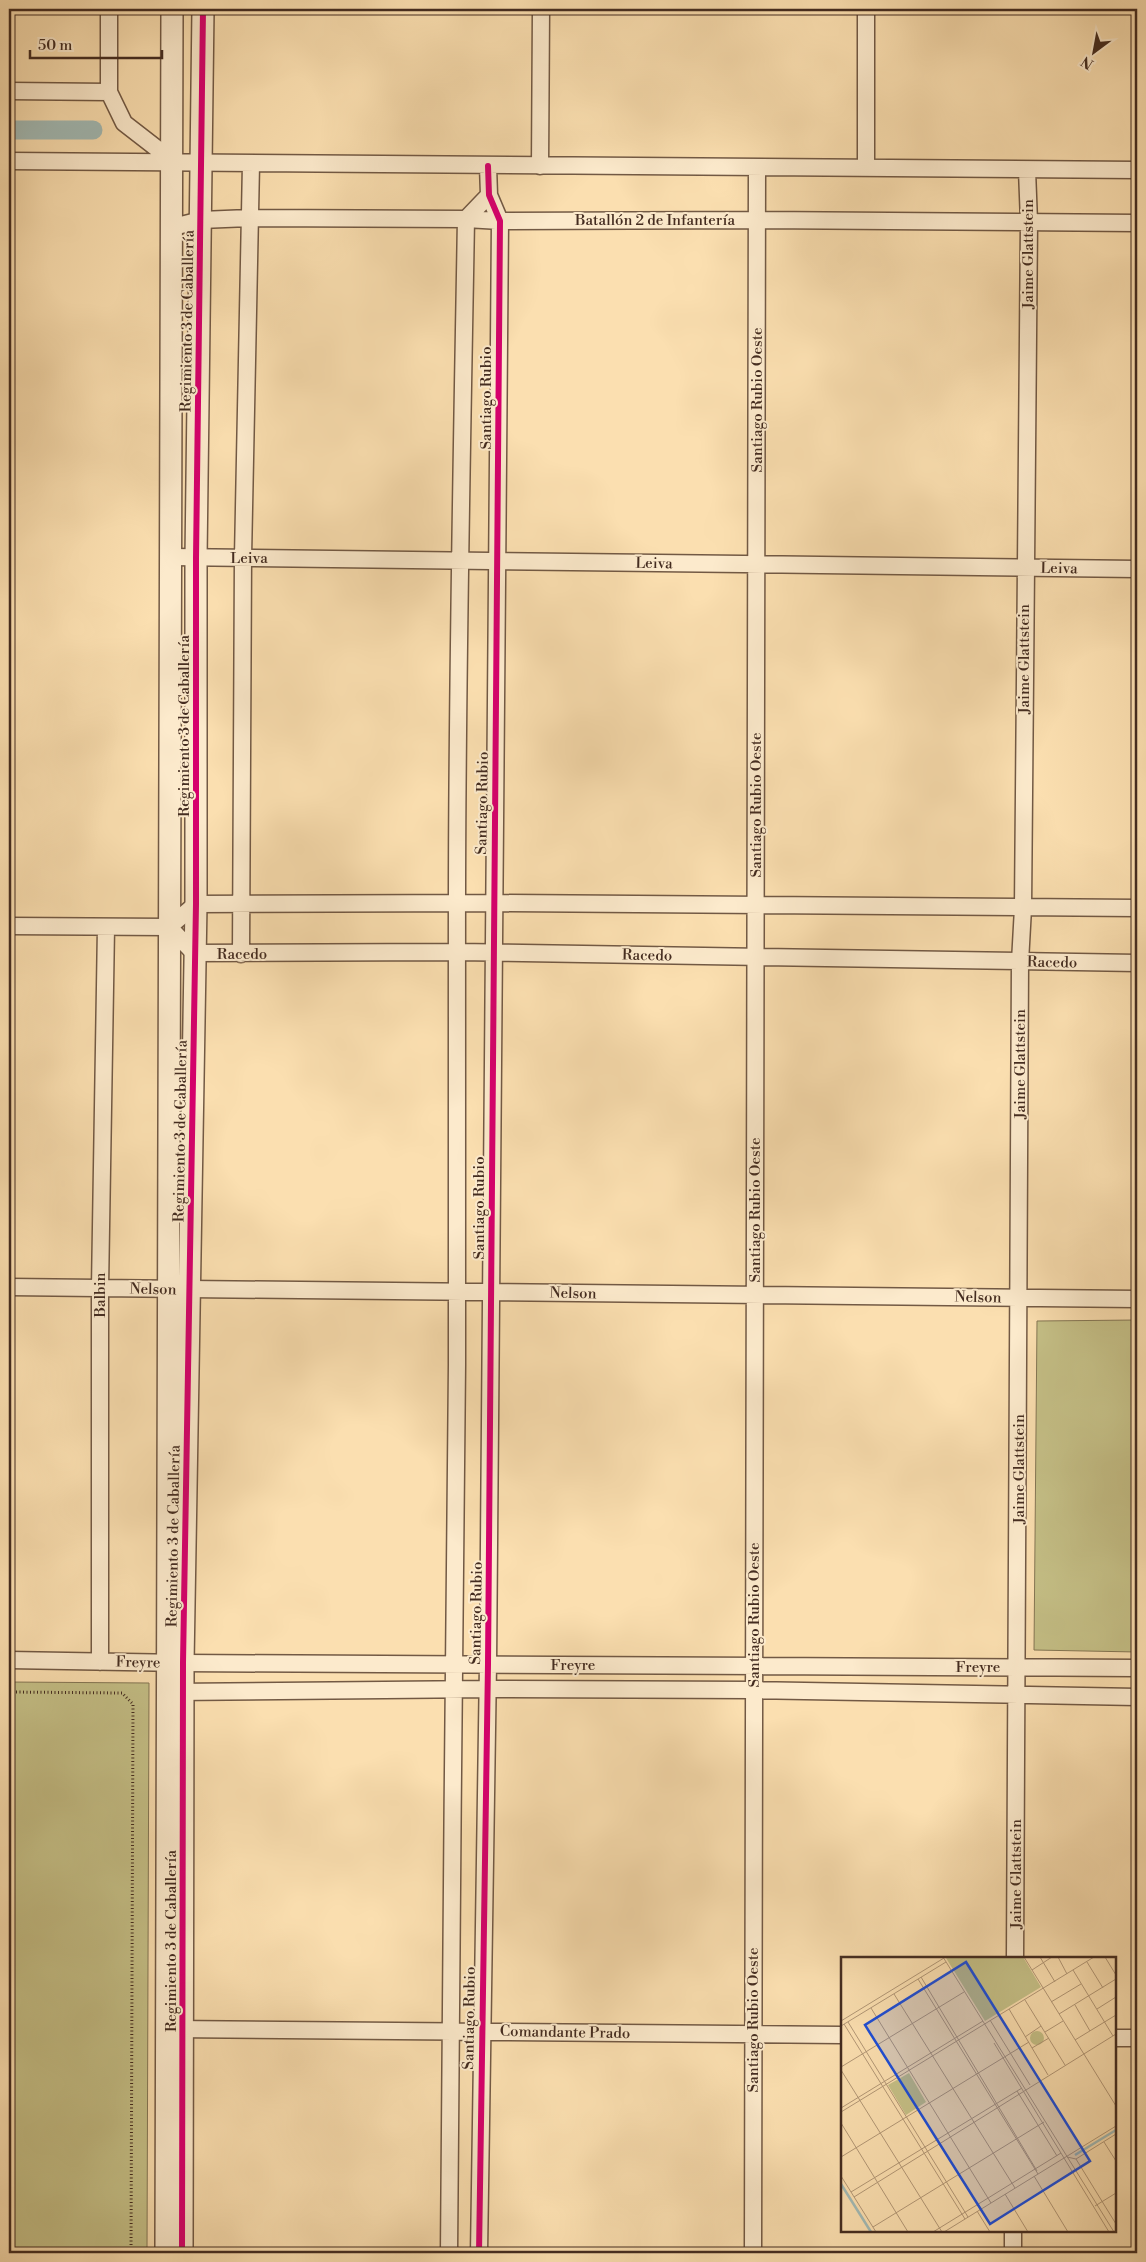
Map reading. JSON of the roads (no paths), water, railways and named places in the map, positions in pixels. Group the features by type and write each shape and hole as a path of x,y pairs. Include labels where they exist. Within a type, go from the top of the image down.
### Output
{"street":[{"path":"109,9 109,92 124,123 173,161"},
{"name":"Regimiento 3 de Caballería","path":"172,9 172,557 167,1290 174,1663 175,2029 182,2253"},
{"name":"Regimiento 3 de Caballería","path":"174,1663 191,1290 196,904 196,558 203,9"},
{"path":"540,166 541,9"},
{"path":"866,9 866,168"},
{"path":"9,91 109,92"},
{"path":"9,161 1137,170"},
{"path":"241,954 243,557 251,164"},
{"name":"Santiago Rubio","path":"479,2253 481,2031 488,1689 500,221 489,195 488,166"},
{"name":"Santiago Rubio Oeste","path":"752,2253 757,167"},
{"name":"Jaime Glattstein","path":"1015,1957 1020,1298 1020,962 1023,908 1024,568 1029,222 1027,170"},
{"path":"466,219 489,195"},
{"name":"Batallón 2 de Infantería","path":"173,227 201,220 249,218 1137,224"},
{"name":"Santiago Rubio","path":"449,2253 449,2032 456,1665 459,562 466,219"},
{"name":"Leiva","path":"172,557 1137,569"},
{"path":"9,926 169,927 196,904 493,903 1137,908"},
{"path":"169,927 194,954"},
{"name":"Balbin","path":"100,1662 100,1288 106,928"},
{"name":"Racedo","path":"194,954 457,952 1137,963"},
{"name":"Nelson","path":"9,1287 1137,1299"},
{"name":"Freyre","path":"9,1660 174,1663 1137,1668"},
{"name":"Freyre","path":"174,1692 488,1689 754,1690 1137,1697"},
{"name":"Regimiento 3 de Caballería","path":"166,2253 175,2029"},
{"name":"Comandante Prado","path":"175,2029 841,2035"},
{"path":"1116,2038 1137,2038"},
{"path":"1013,2232 1013,2253"}],"waterway":[{"path":"9,130 93,130"}]}
